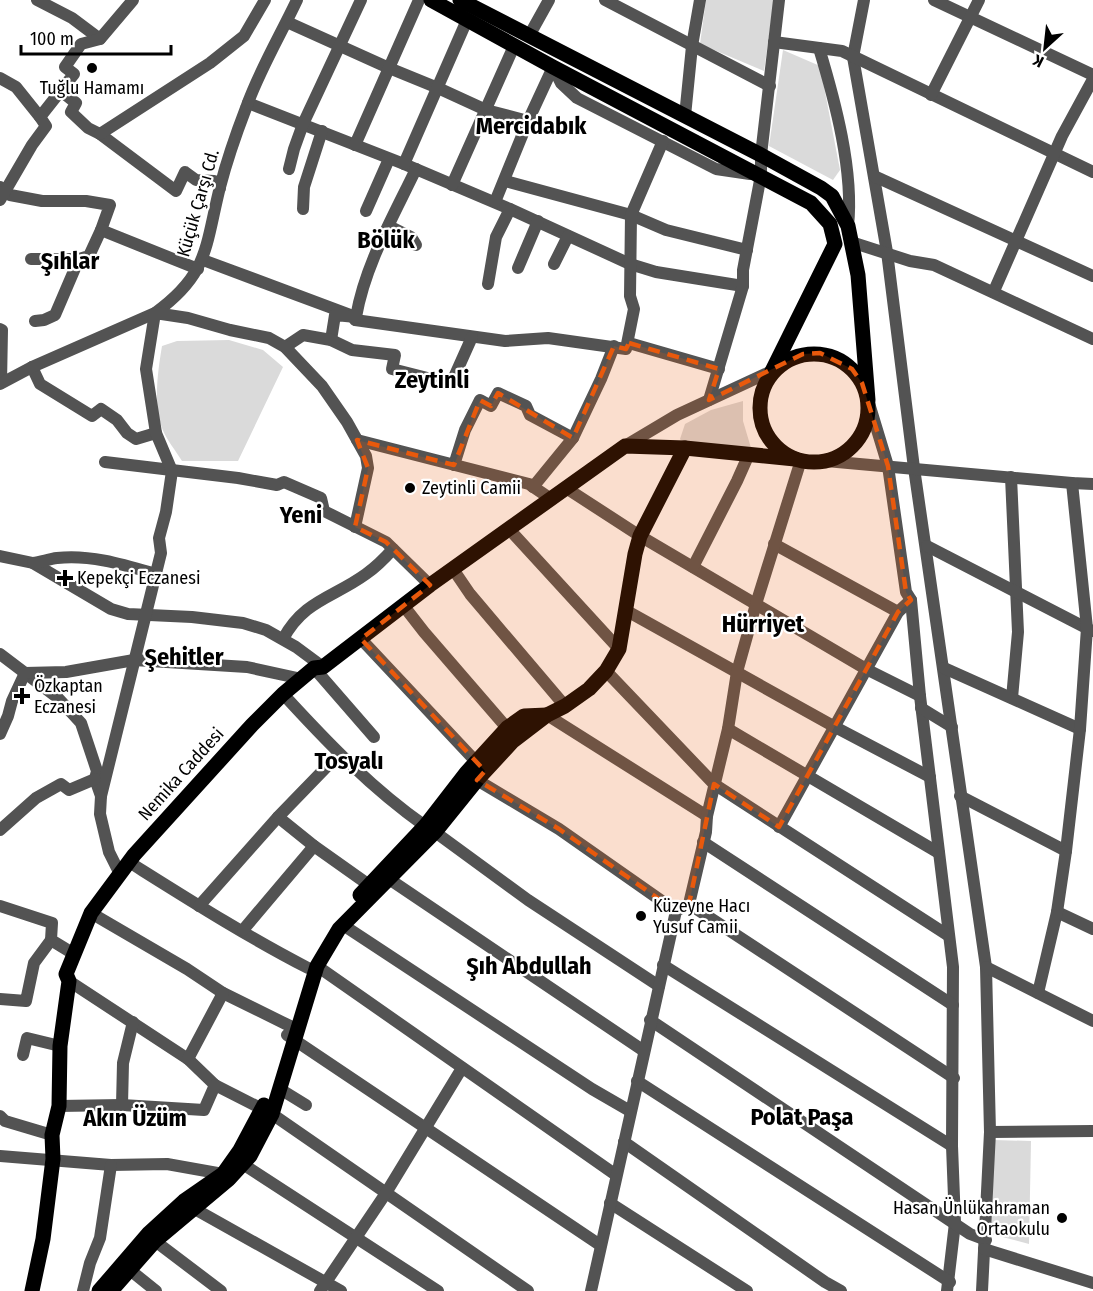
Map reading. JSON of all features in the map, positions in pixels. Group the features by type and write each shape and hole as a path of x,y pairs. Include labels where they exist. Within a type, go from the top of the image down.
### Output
{"main road":[{"path":"431,0 812,203 830,224 835,244 763,386 759,404 760,421 768,438 780,451 798,460"},
{"path":"460,0 821,188 832,196 853,237 868,399 868,417 863,432 854,445 841,455 826,461 811,462 685,448 625,446"},
{"path":"772,371 786,360 803,354 820,353 837,358 852,369 862,383 868,399"},
{"name":"Nemika Caddesi","path":"32,1291 43,1239 53,1159 52,1135 59,1106 60,1046 69,981 66,974 91,912 124,868 252,725 283,694 361,639 430,585 625,446"},
{"path":"476,771 547,714 566,706 589,689 606,671 619,649 640,536 685,448"},
{"path":"312,967 339,929 389,879 430,829 507,728 524,716 547,714"},
{"path":"267,1112 312,967 330,926 369,885 430,829"},
{"path":"111,1291 155,1241 229,1179 238,1161 240,1150 280,1089 290,1033"},
{"path":"99,1291 148,1233 184,1201 238,1161"}],"street":[{"path":"37,0 72,18 100,39"},
{"path":"40,117 74,74 65,67 81,44 100,39 133,0"},
{"path":"100,134 210,63 244,36 265,0"},
{"name":"Küçük Çarşı Cd.","path":"1,384 32,367 155,313 188,286 200,264 230,152 248,103 297,0"},
{"path":"289,169 303,124 361,0"},
{"path":"355,145 419,0"},
{"path":"529,36 549,0"},
{"path":"607,0 770,86"},
{"path":"685,116 692,46 700,0"},
{"path":"709,400 743,286 743,270 761,175 761,155 779,0"},
{"path":"864,0 853,57 874,176 986,967 990,1132 982,1291"},
{"path":"934,0 1093,77 1054,155 994,291"},
{"path":"931,95 979,0"},
{"path":"404,164 467,20"},
{"path":"287,22 486,110 528,121"},
{"path":"774,42 842,51 1093,172"},
{"path":"452,185 514,46"},
{"path":"819,48 837,114 849,189 853,237 910,261 934,265 1093,339"},
{"path":"495,202 553,67"},
{"path":"553,67 561,83 577,98 716,169 761,175"},
{"path":"0,78 16,87 46,126 2,192 42,201 86,201 110,205 89,256 79,259 31,259"},
{"path":"61,91 76,103 71,112 88,128 100,134 176,191 185,172 196,180 214,181 220,188"},
{"path":"248,103 495,202 630,264 656,272 743,286"},
{"path":"303,209 303,187 322,131"},
{"path":"416,169 367,276 355,320 472,337 505,340 548,338 626,349 634,309 630,296 631,215 663,141"},
{"path":"366,211 389,159"},
{"path":"874,176 1093,276"},
{"path":"504,181 631,215 666,230 747,250"},
{"path":"488,284 496,237 510,209"},
{"path":"518,268 538,221"},
{"path":"389,226 411,237 416,245"},
{"path":"101,230 356,317"},
{"path":"554,264 568,236"},
{"path":"35,321 55,315 79,259"},
{"path":"355,527 368,468 366,456 322,386 285,347 269,338 188,318 155,313 146,369 156,433 172,471 166,512 159,538 161,553 101,796 100,814 109,852 124,868 243,930 264,945 312,967 616,1175"},
{"path":"331,340 335,315 356,317"},
{"path":"0,329 2,330 1,384"},
{"path":"285,347 303,335 331,340 352,350 395,354 392,369 451,384 472,337"},
{"path":"629,343 719,369"},
{"path":"533,487 573,438 601,380 614,346"},
{"path":"32,367 40,384 92,416 101,410 117,420 136,440 156,433"},
{"path":"625,446 677,416 772,371"},
{"path":"454,465 465,430 480,400 491,406 498,393 526,405 530,415 573,438"},
{"path":"637,1082 949,1286 955,1223 952,1146 953,968 911,600 906,592 888,465 868,399"},
{"path":"357,440 529,484 550,500"},
{"path":"693,567 749,454"},
{"path":"595,1289 600,1245 676,911 689,904 728,729 738,672 798,460"},
{"path":"826,461 1093,484"},
{"path":"105,462 277,485 284,482 321,498 324,512 386,542 430,585"},
{"path":"1011,477 1018,652 1012,698"},
{"path":"1038,993 1057,912 1066,850 1090,630 1072,483"},
{"path":"566,488 640,536 921,702 952,727"},
{"path":"509,529 619,649"},
{"path":"774,544 898,612"},
{"path":"927,546 1090,630"},
{"path":"283,639 293,622 308,607 366,575 393,549"},
{"path":"0,556 33,563 111,609 128,614 192,617 243,623 266,630 283,639 374,737"},
{"path":"33,563 58,558 91,559 123,564 156,574"},
{"path":"453,569 470,594 566,706"},
{"path":"779,827 898,612 911,600"},
{"path":"404,605 424,632 507,728"},
{"path":"627,611 930,777"},
{"path":"361,639 476,771 676,911"},
{"path":"0,654 58,698 81,723 97,771 95,779 101,796"},
{"path":"25,673 66,672 134,660 313,671"},
{"path":"944,668 1080,729"},
{"path":"606,671 714,784 949,936"},
{"path":"0,734 25,673"},
{"path":"283,694 339,754 397,806 528,900 658,986"},
{"path":"547,714 707,816"},
{"path":"728,729 939,852"},
{"path":"199,906 278,817 339,754"},
{"path":"0,830 36,798 61,784 69,790 95,779"},
{"path":"960,796 1066,850"},
{"path":"278,817 369,885"},
{"path":"703,842 953,1005"},
{"path":"243,930 314,846"},
{"path":"389,879 644,1051"},
{"path":"689,904 954,1078"},
{"path":"0,905 20,914 52,922 51,940 34,963 26,1000 0,999"},
{"path":"91,912 290,1033 425,1129 600,1245"},
{"path":"1057,912 1093,929"},
{"path":"343,925 592,1089 630,1111"},
{"path":"51,940 74,954"},
{"path":"663,965 952,1146"},
{"path":"986,967 1093,1021"},
{"path":"69,981 188,1059 215,1085 267,1112 528,1291"},
{"path":"188,1059 223,993"},
{"path":"650,1020 985,1244 1093,1283"},
{"path":"122,1105 123,1063 133,1022"},
{"path":"22,1055 27,1038 60,1046"},
{"path":"323,1286 386,1193 462,1068"},
{"path":"59,1106 122,1105 204,1110 215,1085"},
{"path":"280,1089 306,1105"},
{"path":"0,1116 6,1121 52,1135"},
{"path":"990,1132 1093,1131"},
{"path":"624,1142 838,1290"},
{"path":"0,1156 111,1165 167,1164 222,1174"},
{"path":"238,1161 438,1291"},
{"path":"83,1291 90,1263 100,1238 111,1165"},
{"path":"610,1203 747,1291"},
{"path":"193,1208 323,1286 341,1291"},
{"path":"155,1241 221,1291"},
{"path":"130,1270 156,1291"}],"highlighted area":[{"path":"629,343 719,369 709,400 803,354 820,353 852,369 862,383 888,466 906,592 911,600 898,612 779,827 714,784 689,904 676,911 559,829 477,780 485,771 361,639 430,585 386,542 355,527 368,468 357,440 454,465 480,400 491,406 498,393 573,438 614,346 626,349"}],"shaded area":[{"path":"706,0 774,0 764,71 700,44"},
{"path":"783,50 820,66 840,170 833,180 769,146"},
{"path":"229,340 263,350 283,367 238,461 182,461 166,436 159,419 157,387 162,346 177,341"},
{"path":"743,401 743,421 751,448 683,443 680,439 685,424 711,410"},
{"path":"994,1140 1031,1141 1029,1244 991,1234"}],"place":[{"name":"Tuğlu Hamamı","path":"92,68"},
{"name":"Zeytinli Camii","path":"410,488"},
{"name":"Kepekçi Eczanesi","path":"65,578"},
{"name":"Özkaptan Eczanesi","path":"22,696"},
{"name":"Küzeyne Hacı Yusuf Camii","path":"641,916"},
{"name":"Hasan Ünlükahraman Ortaokulu","path":"1062,1218"}],"district":[{"name":"Mercidabık","path":"531,126"},
{"name":"Bölük","path":"386,240"},
{"name":"Şıhlar","path":"70,261"},
{"name":"Zeytinli","path":"432,380"},
{"name":"Yeni","path":"301,515"},
{"name":"Hürriyet","path":"763,624"},
{"name":"Şehitler","path":"184,657"},
{"name":"Tosyalı","path":"349,761"},
{"name":"Şıh Abdullah","path":"529,966"},
{"name":"Polat Paşa","path":"802,1117"},
{"name":"Akın Üzüm","path":"135,1118"}]}
